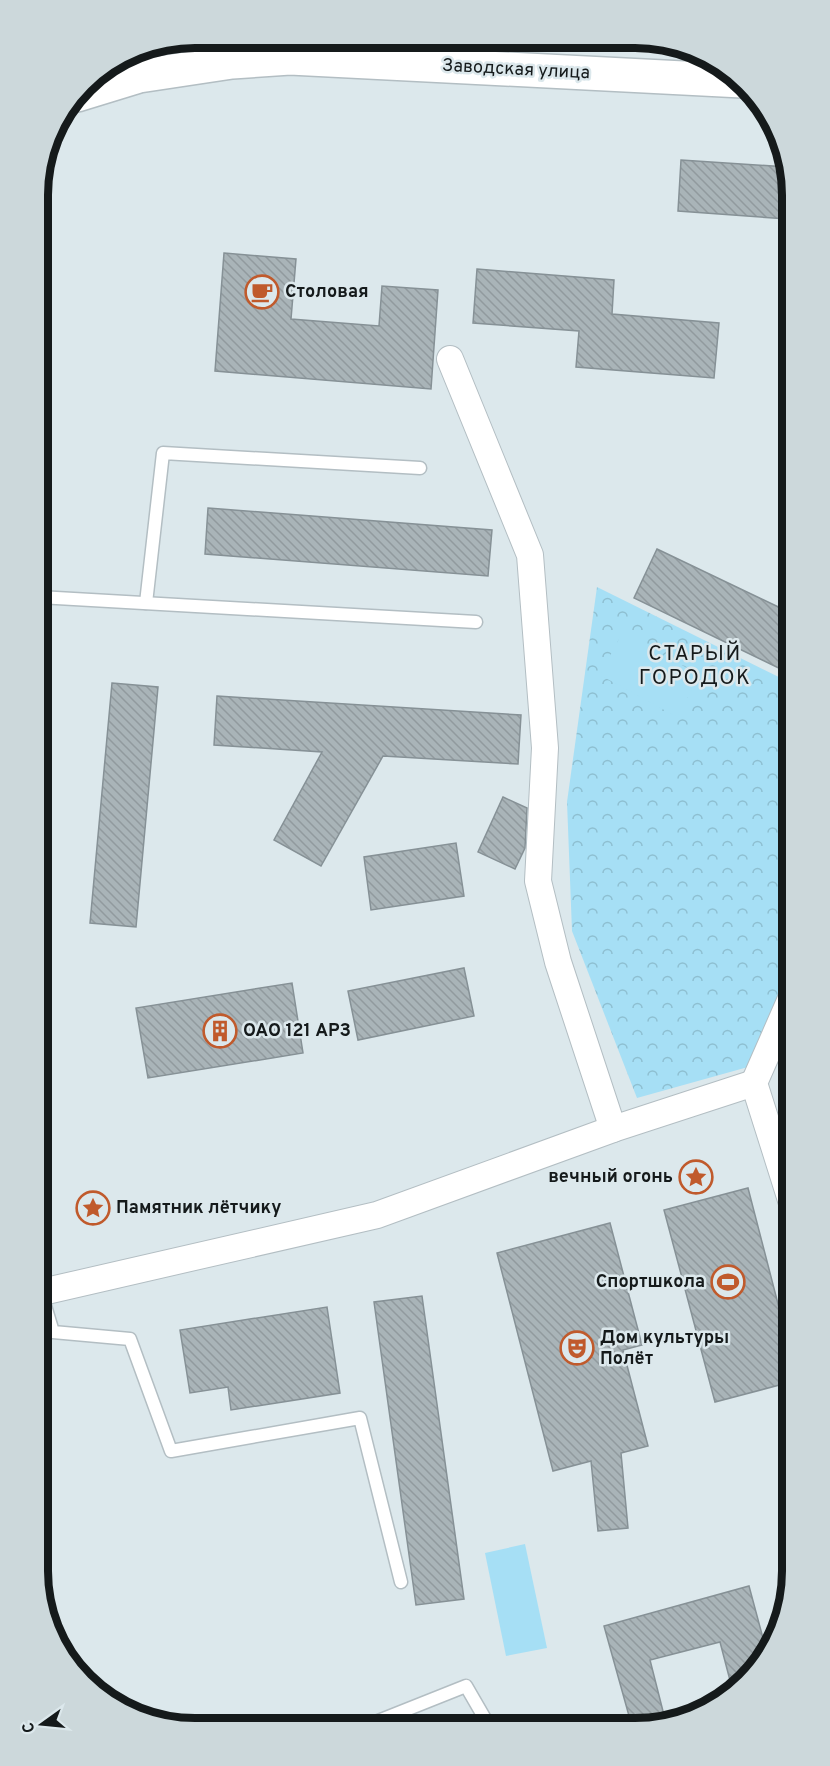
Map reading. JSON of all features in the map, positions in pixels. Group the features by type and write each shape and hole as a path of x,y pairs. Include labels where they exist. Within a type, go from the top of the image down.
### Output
{"main road":[{"name":"Заводская улица","path":"91,91 139,76 232,62 289,48 727,80"}],"street":[{"path":"450,359 530,555 545,748 538,881 558,962 613,1129"},
{"path":"782,1019 754,1083 782,1172"},
{"path":"48,1293 377,1215 613,1129 754,1083"}],"lane":[{"path":"146,603 163,453 420,468"},
{"path":"48,598 476,622"},
{"path":"48,1315 53,1332 130,1339 171,1451 360,1418 401,1582"},
{"path":"386,1718 466,1686 485,1718"}],"green space":[{"path":"597,587 782,679 782,993 748,1067 637,1098 572,931 567,802"},
{"path":"622,633 700,675 677,717 600,675"},
{"path":"525,1544 547,1648 506,1656 485,1553"}],"building":[{"path":"681,160 779,166 782,219 678,211"},
{"path":"224,253 296,259 291,319 379,326 382,286 438,290 431,389 215,371"},
{"path":"477,269 614,280 612,314 719,323 714,378 576,367 579,331 473,323"},
{"path":"208,508 492,530 488,576 205,554"},
{"path":"657,549 782,609 782,670 634,598"},
{"path":"112,683 158,687 136,927 90,923"},
{"path":"217,696 521,715 518,764 383,756 321,866 274,840 322,752 214,745"},
{"path":"503,797 527,808 525,848 515,869 478,852"},
{"path":"456,843 464,896 371,910 364,857"},
{"path":"464,968 474,1016 358,1040 348,991"},
{"name":"OAO 121 АРЗ","path":"292,983 303,1053 148,1078 136,1008"},
{"name":"Спортшкола","path":"748,1188 782,1319 782,1384 715,1402 664,1210"},
{"name":"Дом культуры Полёт","path":"610,1223 642,1345 623,1350 648,1446 621,1453 628,1528 598,1531 591,1461 553,1471 497,1253"},
{"path":"422,1296 464,1599 416,1605 374,1302"},
{"path":"327,1307 340,1393 231,1410 228,1387 190,1393 180,1330"},
{"path":"749,1586 764,1641 746,1668 731,1683 720,1642 650,1660 664,1715 630,1718 604,1626"}],"place":[{"name":"Столовая","path":"262,292"},
{"name":"OAO 121 АРЗ","path":"220,1031"},
{"name":"вечный огонь","path":"696,1177"},
{"name":"Памятник лётчику","path":"93,1208"},
{"name":"Спортшкола","path":"728,1282"},
{"name":"Дом культуры Полёт","path":"577,1348"}],"district":[{"name":"СТАРЫЙ ГОРОДОК","path":"695,666"}]}
